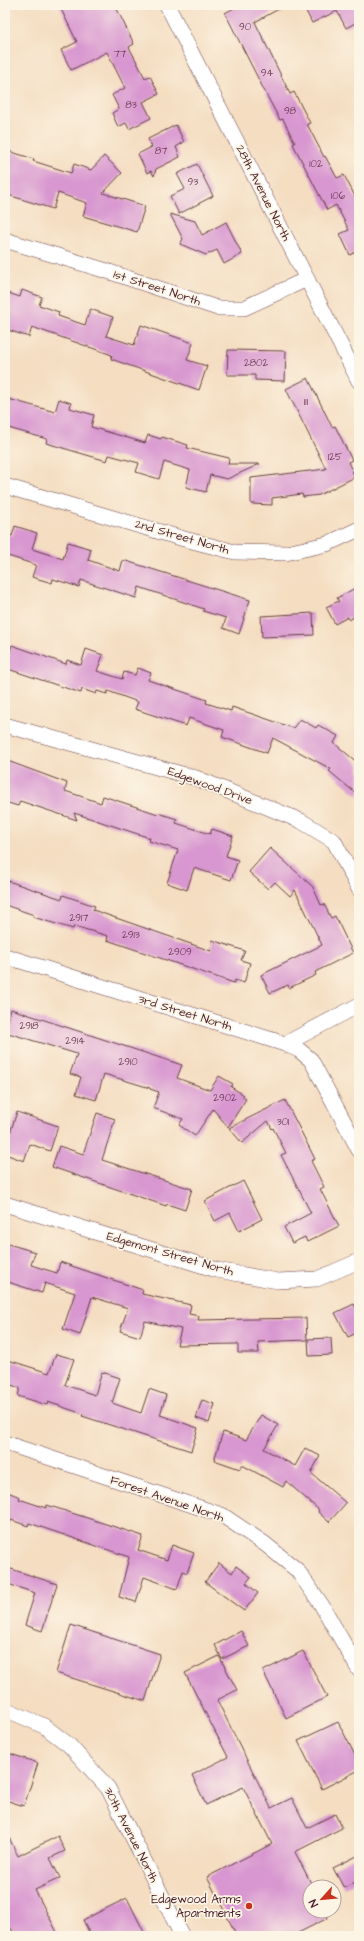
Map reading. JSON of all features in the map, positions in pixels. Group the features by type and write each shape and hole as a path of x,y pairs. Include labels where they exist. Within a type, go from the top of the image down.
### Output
{"street":[{"name":"28th Avenue North","path":"167,5 359,382"},
{"name":"1st Street North","path":"5,240 217,308 244,308 307,278"},
{"name":"2nd Street North","path":"5,486 184,539 235,552 286,553 328,544 359,529"},
{"name":"Edgewood Drive","path":"5,725 196,778 302,821 334,842 359,889"},
{"name":"3rd Street North","path":"5,956 285,1044 299,1050 311,1060 359,1150"},
{"path":"285,1044 359,1005"},
{"name":"Edgemont Street North","path":"5,1204 217,1270 278,1281 317,1279 359,1262"},
{"name":"Forest Avenue North","path":"5,1443 222,1515 266,1544 297,1570 320,1604 359,1670"},
{"name":"30th Avenue North","path":"5,1709 49,1730 69,1745 108,1788 182,1936"}],"building":[{"path":"59,5 115,5 134,44 129,47 145,78 150,76 159,94 143,102 151,118 129,129 126,123 118,127 112,113 119,109 112,95 125,88 107,52 71,70 61,50 77,42"},
{"path":"240,5 286,5 255,22 290,94 294,92 310,123 307,124 324,157 325,156 337,178 344,175 359,204 359,250 350,255 340,234 349,230 336,205 327,210 293,144 295,143 283,119 280,120 225,13"},
{"path":"303,5 359,5 359,21 346,28 337,11 312,23"},
{"path":"176,125 184,142 176,147 180,157 156,169 154,176 151,171 147,173 138,154 152,147 148,139"},
{"path":"5,150 71,173 74,164 91,170 104,156 122,173 103,193 145,206 137,232 83,216 87,203 58,193 53,209 5,194"},
{"path":"197,164 213,196 179,214 170,196 185,189 177,174"},
{"path":"170,214 195,221 202,235 226,222 242,254 224,264 217,250 206,255 180,244 183,239"},
{"path":"22,290 42,297 39,305 59,312 58,316 85,325 90,309 113,317 106,336 134,345 141,325 193,343 187,360 207,366 199,390 111,359 112,355 32,327 29,337 5,329 5,292 20,297"},
{"path":"228,350 286,351 285,381 255,380 255,375 227,375"},
{"path":"308,378 332,427 335,426 352,460 348,462 355,477 319,495 303,497 302,494 272,498 272,505 251,504 251,478 326,469 286,389"},
{"path":"5,398 55,412 59,399 71,403 70,408 94,415 91,427 145,443 148,435 161,439 162,437 188,445 187,448 229,458 228,464 260,464 227,479 210,475 206,492 186,487 190,470 164,462 159,479 136,472 139,463 109,455 107,461 46,443 47,439 5,427"},
{"path":"15,526 37,533 32,549 63,559 68,542 91,549 88,560 120,571 123,560 250,600 239,634 223,628 226,618 139,587 136,598 81,580 79,587 53,579 52,583 32,577 36,565 5,555 5,533 12,536"},
{"path":"359,586 359,614 349,620 348,617 335,624 326,607 339,601 337,598"},
{"path":"313,613 314,635 262,637 261,616"},
{"path":"12,645 66,664 67,660 81,665 86,649 103,655 97,671 122,679 124,672 135,675 138,668 151,673 148,680 207,700 206,703 231,711 232,707 293,728 300,719 316,728 318,725 338,736 334,743 359,764 359,796 329,771 331,769 273,738 267,753 222,737 224,730 189,718 186,726 135,709 138,702 108,691 107,694 97,691 96,694 82,689 81,693 5,668"},
{"path":"5,760 67,783 65,791 101,803 103,796 177,819 176,823 210,834 212,829 233,836 226,856 238,860 231,880 194,868 187,890 167,883 178,850 149,841 150,838 74,813 77,820 20,801 18,806 5,802"},
{"path":"270,848 313,887 321,905 324,904 331,918 335,916 353,953 315,972 316,975 289,988 288,985 270,993 261,975 322,945 295,890 290,896 275,882 268,889 249,872"},
{"path":"5,880 62,899 63,895 95,906 93,910 211,951 212,940 245,951 241,960 250,963 244,983 235,980 234,983 107,940 108,936 74,926 73,929 33,917 34,915 5,905"},
{"path":"11,1009 182,1065 177,1078 210,1090 219,1076 233,1084 231,1087 244,1095 242,1097 246,1099 228,1127 213,1109 195,1136 179,1125 183,1119 153,1108 159,1092 150,1088 104,1074 96,1100 76,1094 81,1077 70,1074 77,1054 5,1032"},
{"path":"285,1100 315,1159 311,1161 324,1187 320,1189 339,1226 307,1242 305,1237 292,1243 284,1227 311,1213 281,1155 286,1153 273,1128 272,1129 268,1121 242,1143 229,1128"},
{"path":"17,1112 58,1126 50,1151 30,1144 24,1161 5,1154 5,1148"},
{"path":"97,1113 115,1119 102,1160 192,1189 185,1210 167,1204 166,1206 52,1167 59,1146 83,1154"},
{"path":"243,1181 262,1219 239,1231 230,1213 215,1221 205,1201"},
{"path":"5,1243 35,1252 31,1265 57,1273 60,1262 143,1290 142,1294 191,1305 189,1314 199,1316 198,1320 306,1318 307,1340 258,1342 259,1353 238,1353 238,1344 177,1345 181,1329 145,1321 140,1337 120,1331 128,1308 92,1297 80,1335 63,1329 75,1293 45,1283 42,1293 5,1281"},
{"path":"354,1304 359,1314 359,1332 348,1337 335,1313"},
{"path":"331,1338 332,1355 309,1356 308,1339"},
{"path":"56,1354 74,1359 65,1385 95,1395 102,1372 120,1378 112,1403 141,1413 149,1389 166,1395 160,1415 198,1428 191,1451 82,1416 83,1414 48,1402 47,1405 18,1396 20,1388 5,1383 5,1359 49,1373"},
{"path":"202,1400 215,1404 209,1423 196,1418"},
{"path":"261,1415 278,1425 264,1449 295,1466 305,1448 320,1456 311,1473 346,1503 329,1522 318,1512 319,1510 286,1481 283,1487 242,1465 240,1469 214,1460 223,1432 246,1440"},
{"path":"5,1491 20,1497 19,1499 46,1508 47,1505 143,1536 138,1550 167,1560 172,1545 194,1553 187,1573 183,1571 177,1589 144,1577 136,1602 119,1597 129,1557 29,1523 28,1526 11,1520 5,1531"},
{"path":"219,1563 232,1573 236,1566 251,1577 246,1583 258,1593 244,1611 205,1582"},
{"path":"5,1567 57,1584 42,1631 25,1625 35,1593 5,1583"},
{"path":"71,1625 160,1654 145,1701 56,1673"},
{"path":"241,1631 249,1646 222,1659 215,1645"},
{"path":"303,1651 327,1697 286,1718 263,1671"},
{"path":"219,1656 237,1690 217,1700 271,1808 292,1798 307,1828 335,1814 342,1828 295,1852 309,1879 302,1879 302,1919 326,1919 292,1936 237,1936 207,1877 272,1844 243,1787 206,1805 192,1775 228,1757 185,1673"},
{"path":"338,1722 359,1763 359,1770 322,1789 298,1741"},
{"path":"5,1752 38,1763 24,1806 5,1800"},
{"path":"5,1830 18,1856 58,1836 65,1851 50,1858 60,1878 35,1890 59,1936 15,1936 5,1917"},
{"path":"359,1855 359,1880 344,1888 342,1879 339,1879 333,1868"},
{"path":"127,1898 146,1936 91,1936 83,1920"}],"place":[{"name":"Edgewood Arms Apartments","path":"249,1906"}]}
